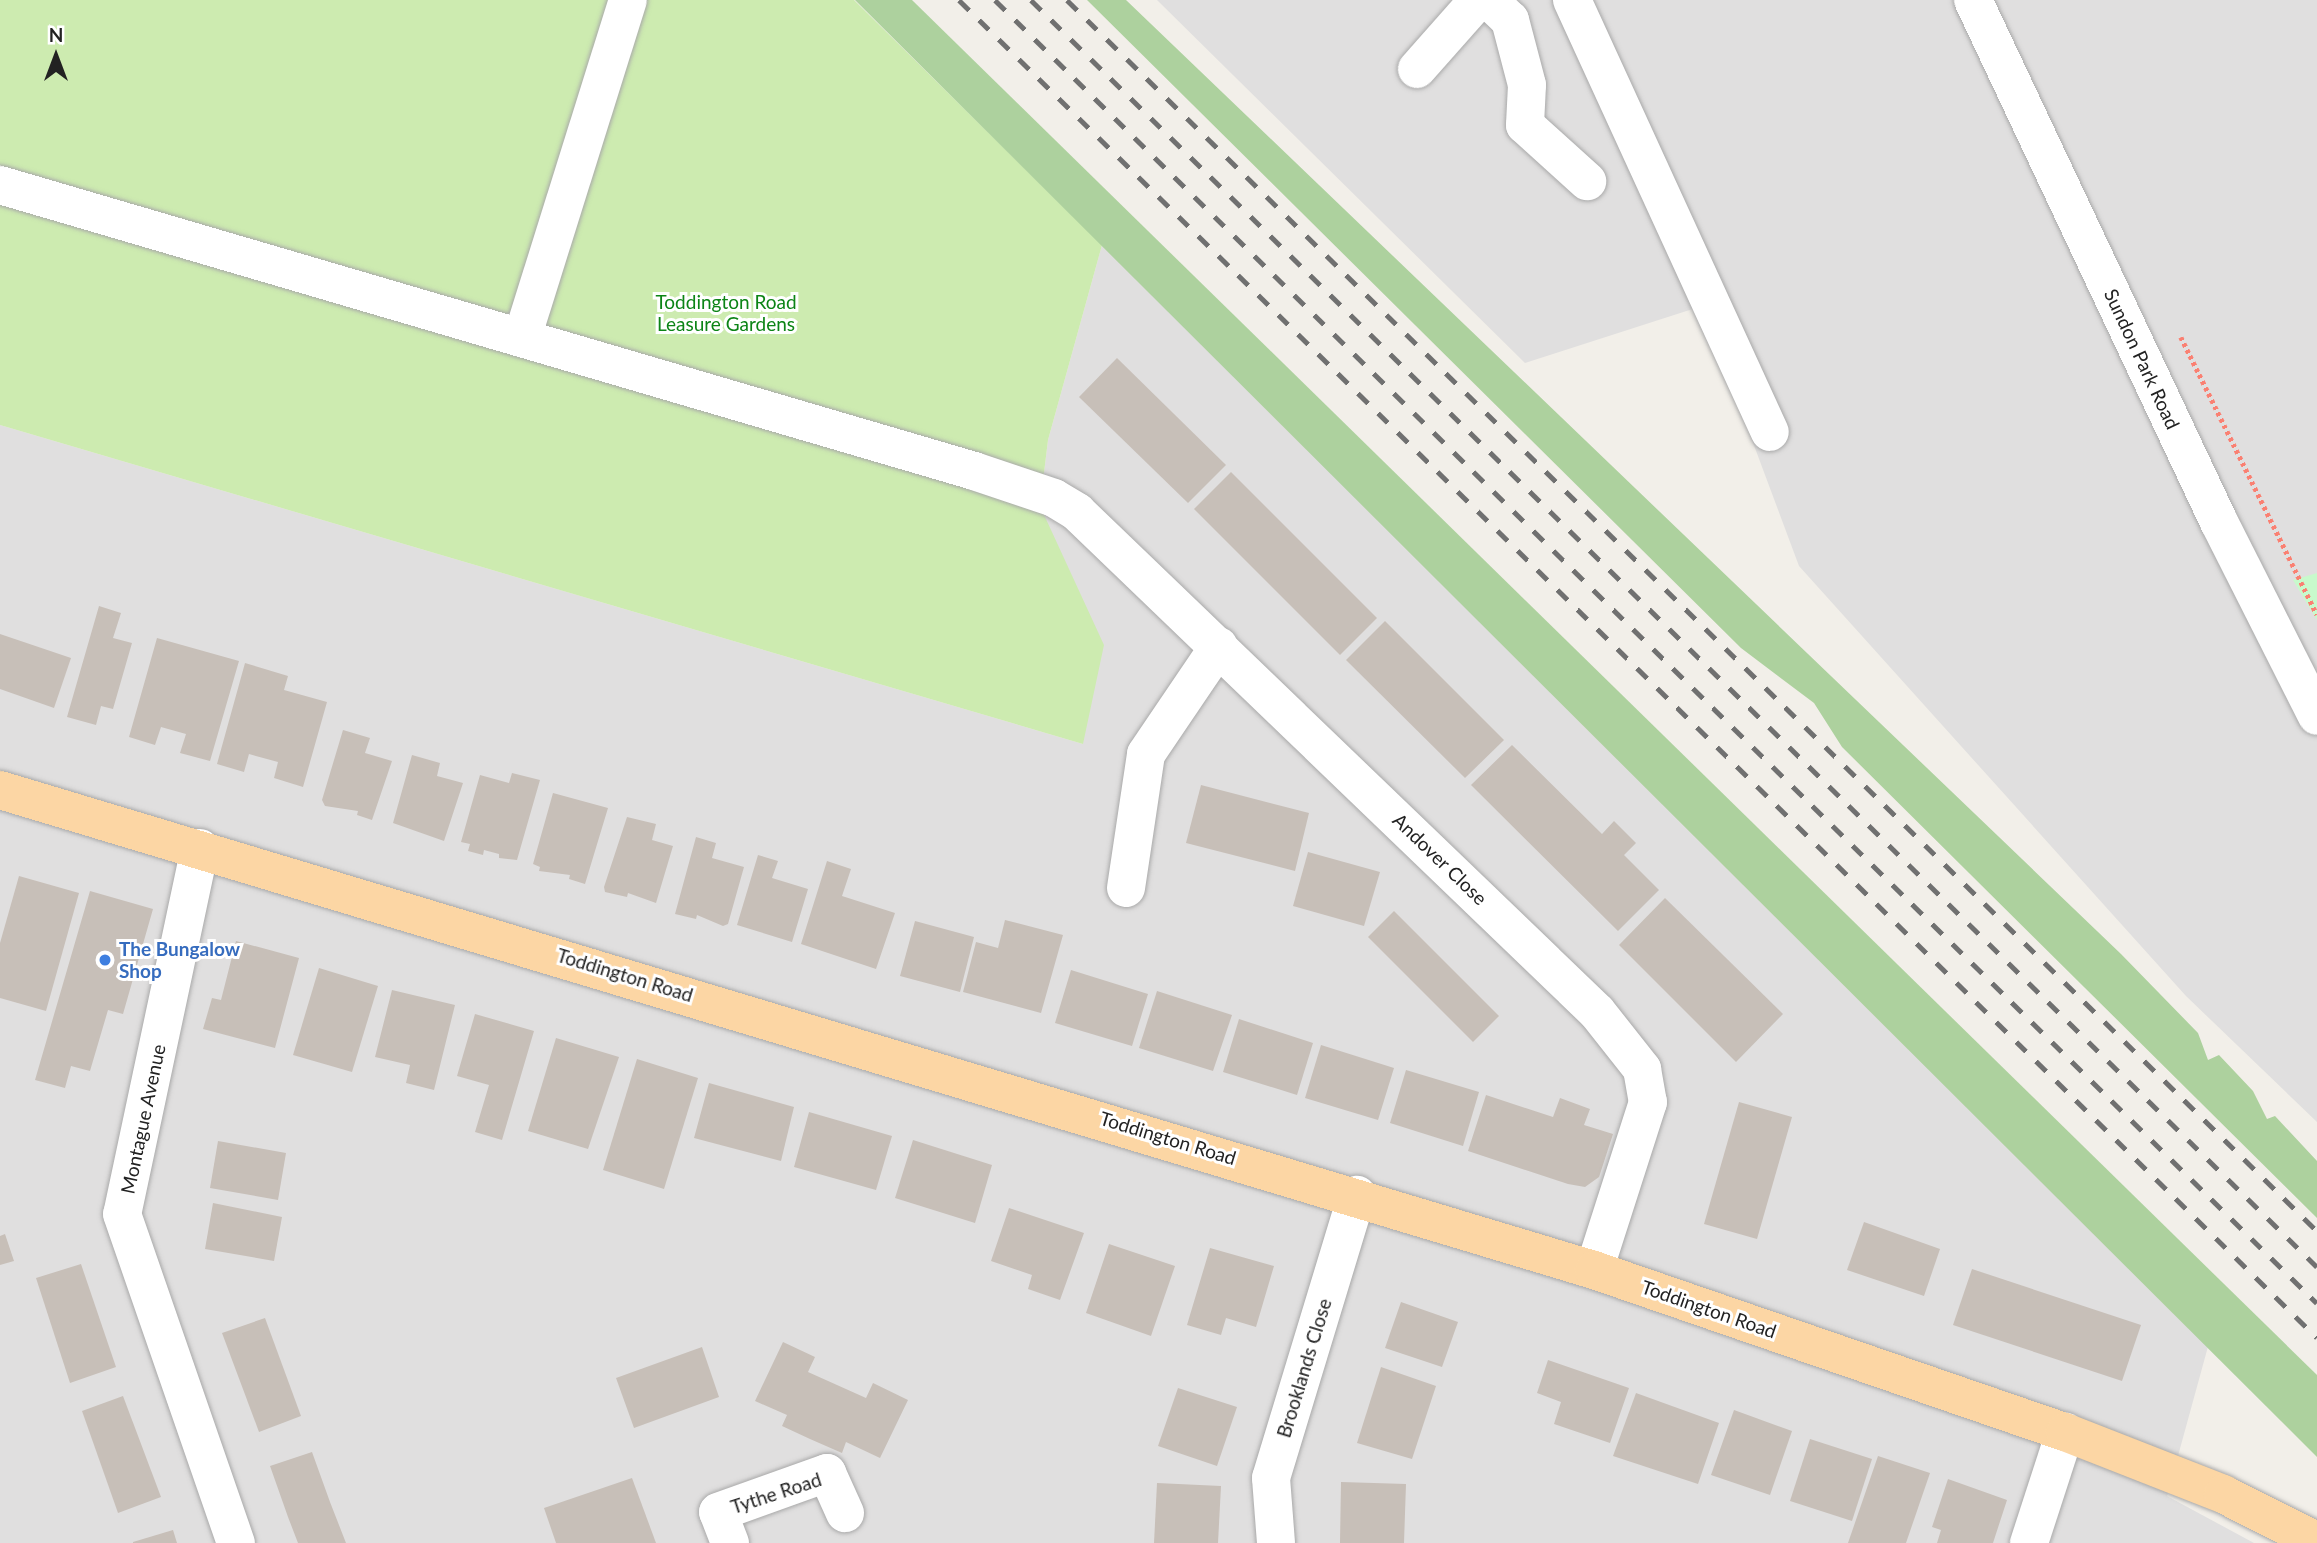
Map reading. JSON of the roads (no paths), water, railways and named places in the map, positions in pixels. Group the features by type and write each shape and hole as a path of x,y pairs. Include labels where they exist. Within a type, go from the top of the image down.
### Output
{"main road":[{"name":"Toddington Road","path":"0,790 1357,1195 1594,1270 2065,1432 2223,1494 2317,1541"}],"street":[{"path":"523,338 628,0"},
{"path":"1417,69 1478,0"},
{"path":"1572,0 1770,432"},
{"name":"Sundon Park Road","path":"1973,0 2219,522 2317,716"},
{"path":"1500,10 1527,85 1525,125 1587,181"},
{"name":"Andover Close","path":"0,185 974,471 1054,498 1077,512 1597,1012 1642,1069 1648,1102 1594,1270"},
{"path":"1126,888 1146,754 1219,646"},
{"name":"Montague Avenue","path":"200,848 122,1214 236,1543"},
{"name":"Brooklands Close","path":"1276,1543 1271,1478 1357,1195"},
{"path":"2029,1543 2065,1432"},
{"name":"Tythe Road","path":"730,1543 718,1512 827,1473 845,1513"}],"railway":[{"path":"959,0 2317,1338"},
{"path":"995,0 2317,1303"},
{"path":"1031,0 2317,1267"},
{"path":"1067,0 2317,1231"}],"place":[{"name":"The Bungalow Shop","path":"105,960"}],"park label":[{"name":"Toddington Road Leasure Gardens","path":"726,313"}]}
